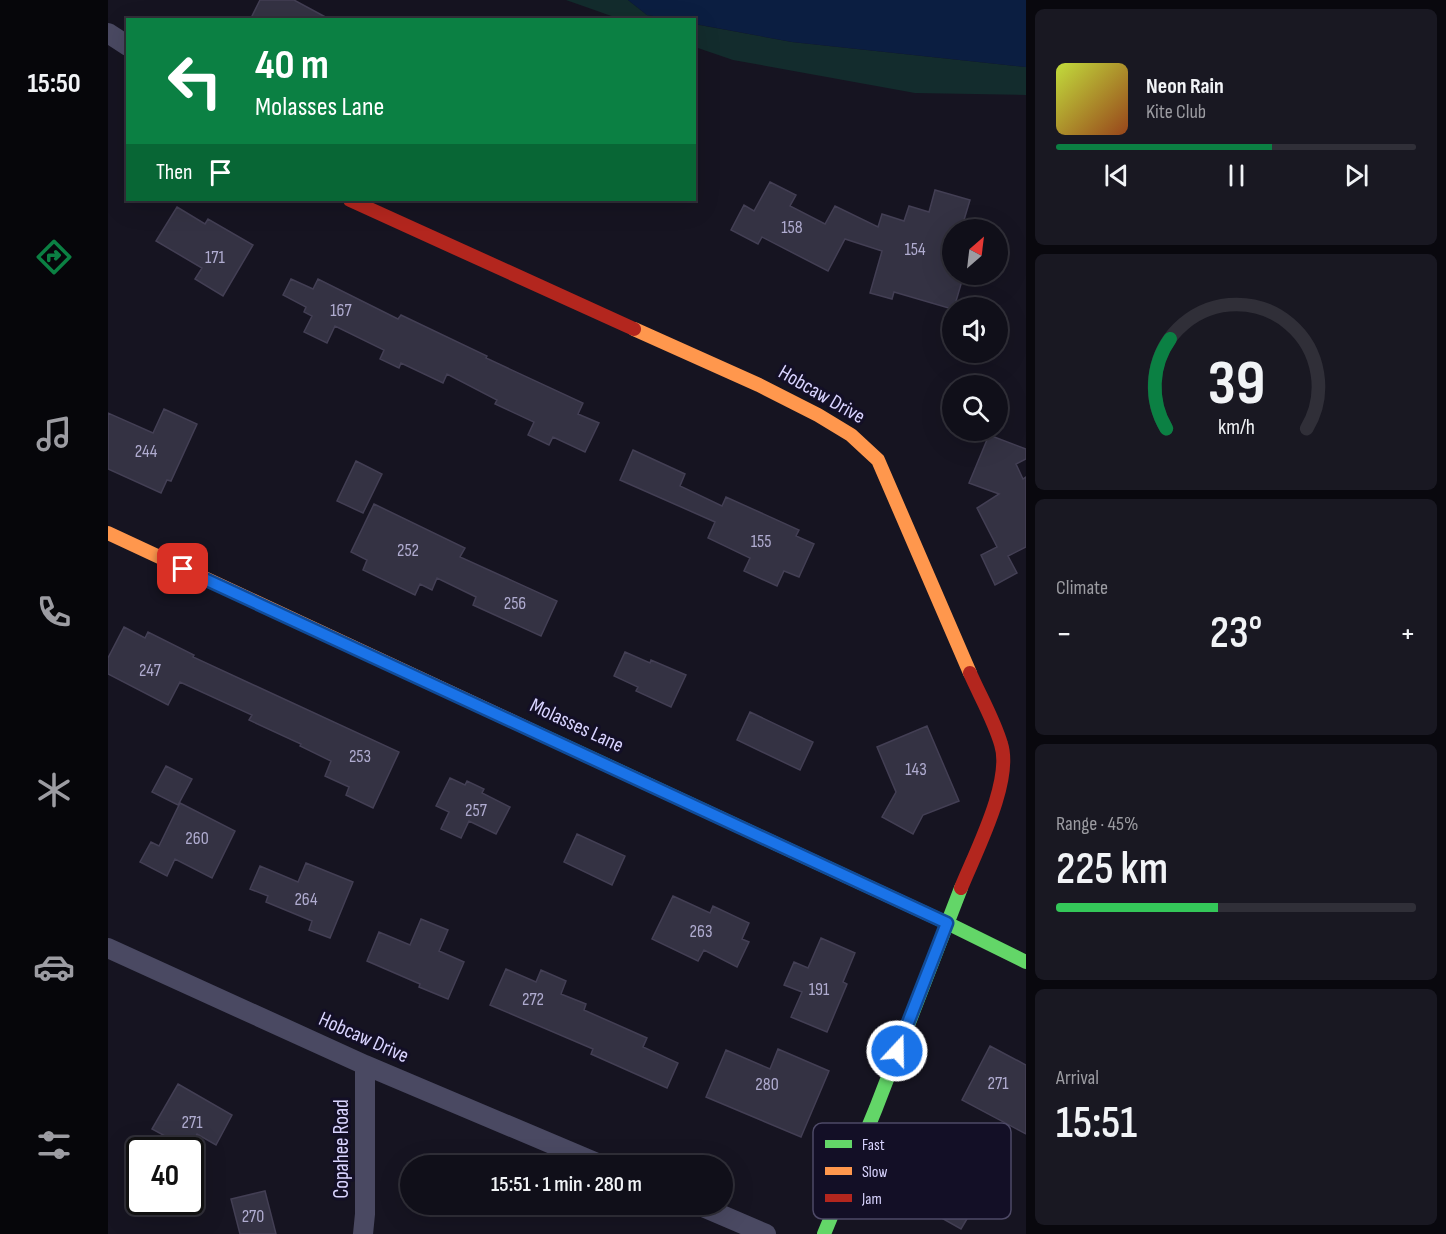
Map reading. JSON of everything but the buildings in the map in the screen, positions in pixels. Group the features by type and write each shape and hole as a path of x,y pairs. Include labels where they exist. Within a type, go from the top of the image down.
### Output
{"street":[{"path":"108,33 126,45"},
{"name":"Hobcaw Drive","path":"352,201 759,385 818,415 851,435 878,460 1002,746 1003,775 993,809 870,1123"},
{"name":"Molasses Lane","path":"108,533 947,923 1026,962"},
{"name":"Hobcaw Drive","path":"109,949 365,1065 578,1155"},
{"name":"Copahee Road","path":"363,1234 365,1065"},
{"path":"722,1215 766,1234"},
{"name":"Hobcaw Drive","path":"824,1234 830,1219"}],"green space":[{"path":"566,0 628,0 647,15 665,18 617,18"},
{"path":"696,24 792,42 1026,67 1026,95 915,93 733,60 696,47"}],"water":[{"path":"628,0 1026,0 1026,67 792,42 696,24 696,18 665,18 647,15"}],"traffic: fast":[{"path":"531,730 1026,962"},
{"path":"870,1123 961,888"},
{"path":"824,1234 830,1219"}],"traffic: slow":[{"path":"634,329 759,385 818,415 851,435 878,460 970,673"},
{"path":"108,533 531,730"}],"traffic: jam":[{"path":"352,201 634,329"},
{"path":"961,888 991,817 1002,777 1003,759 995,726 970,673"}],"route":[{"path":"183,569 947,923 897,1051"}]}
